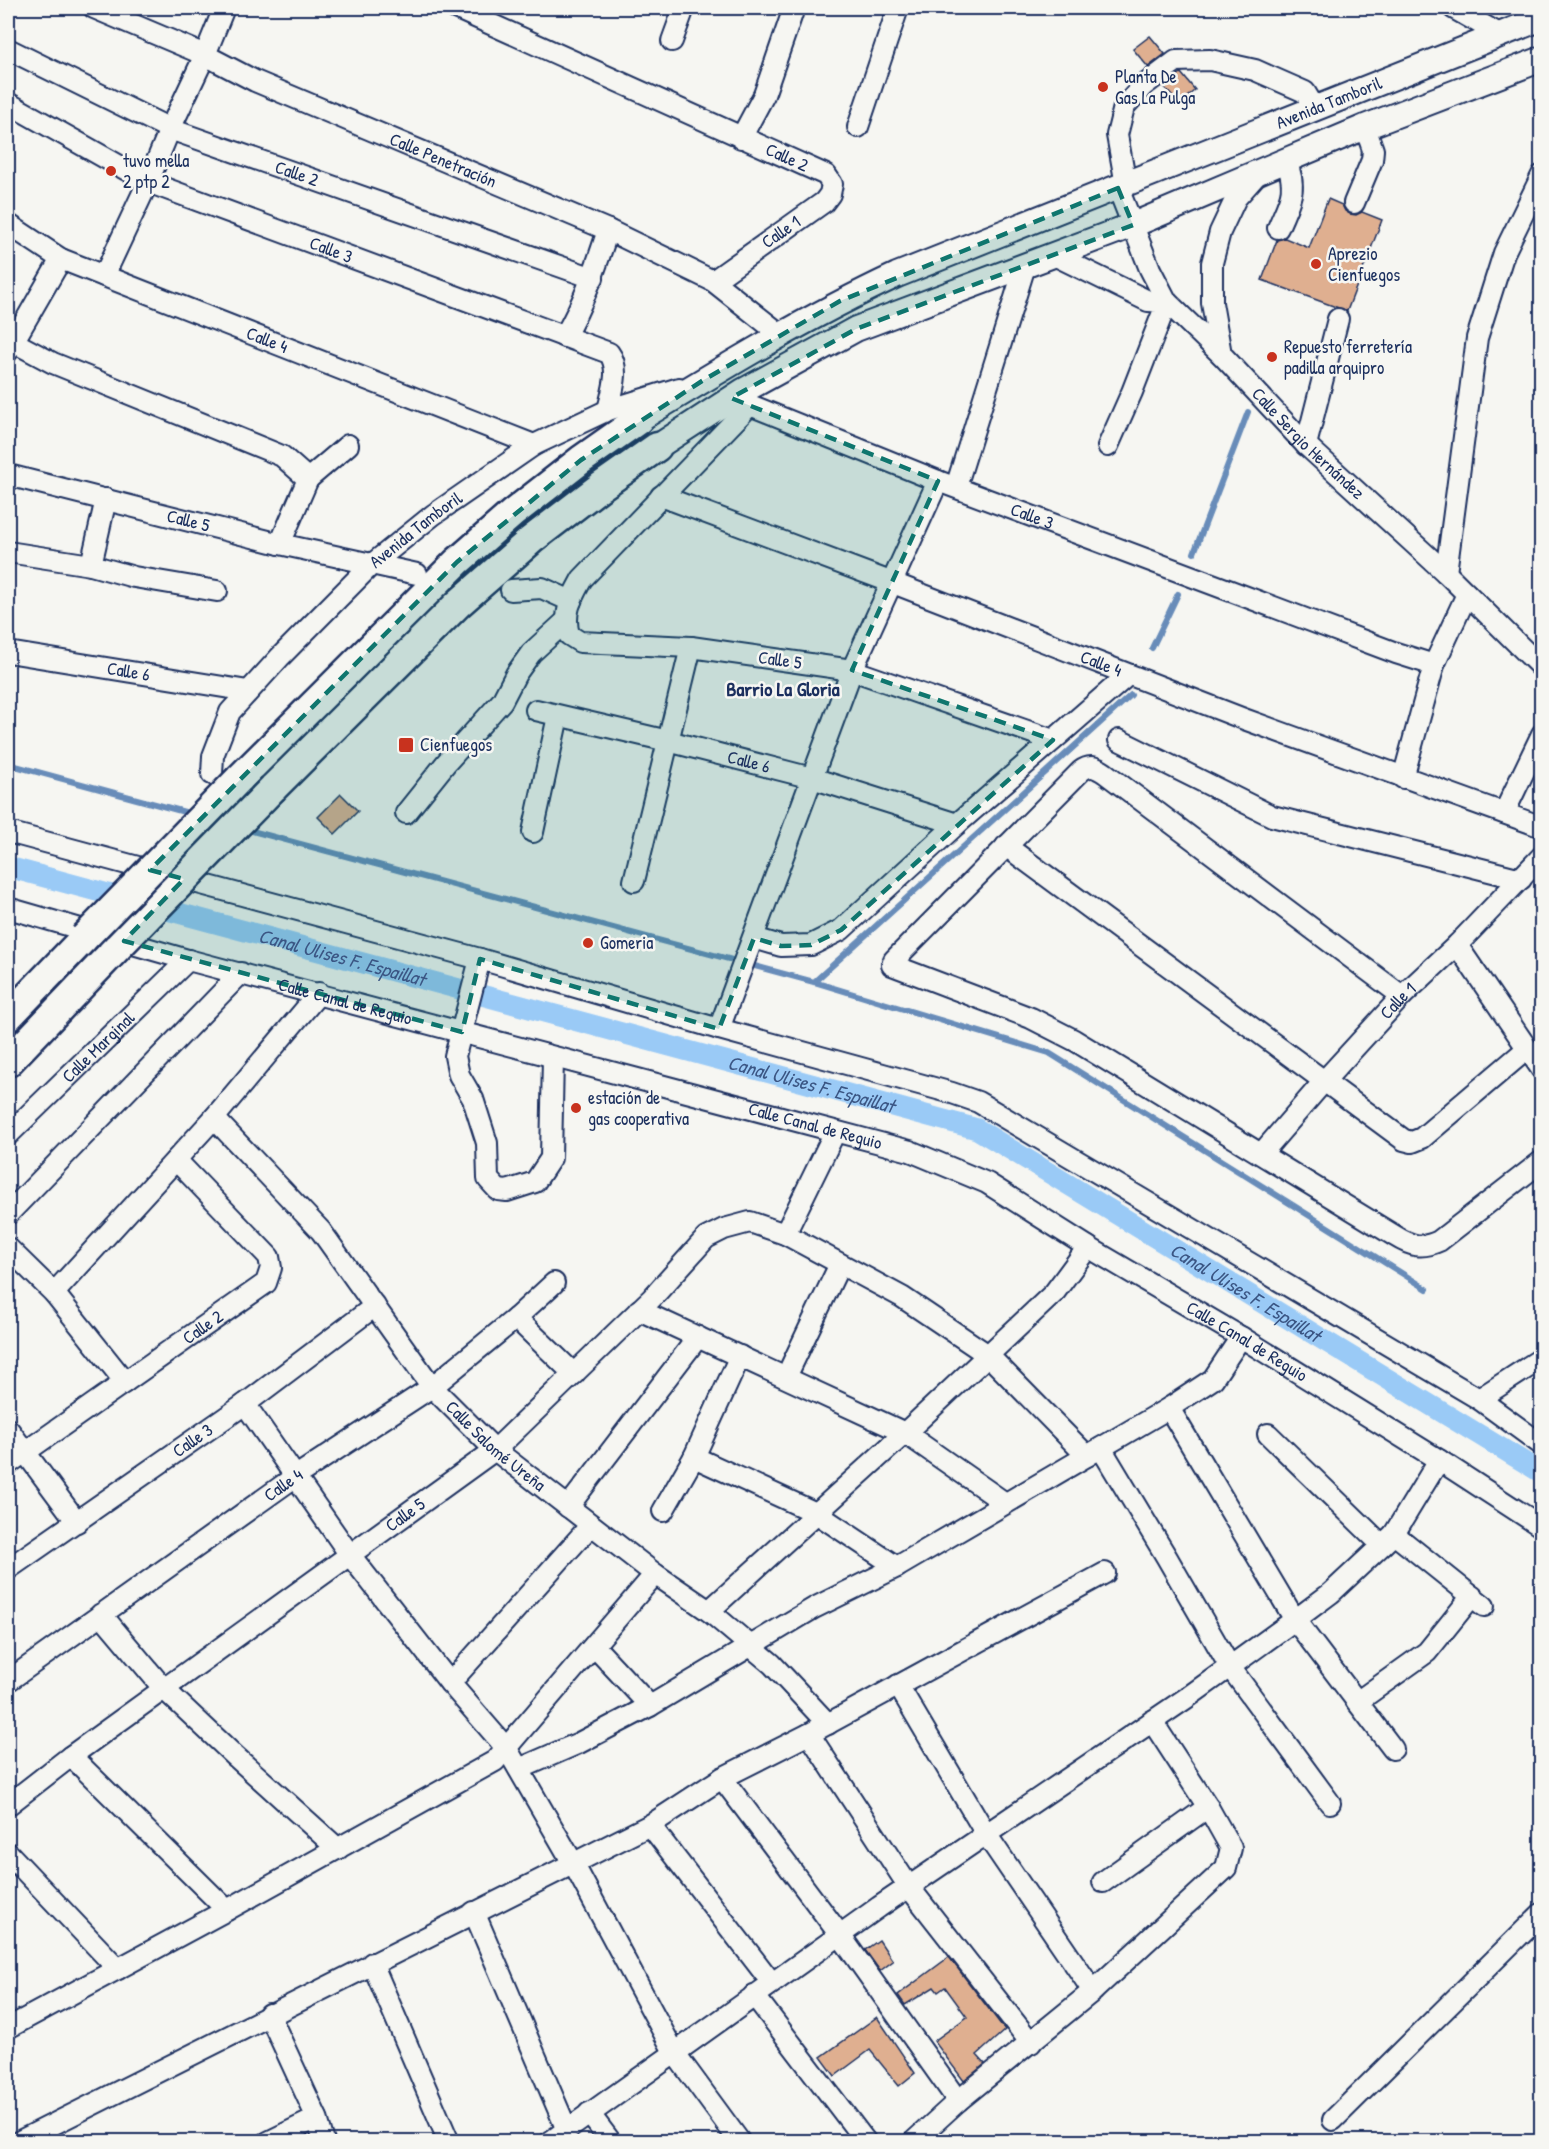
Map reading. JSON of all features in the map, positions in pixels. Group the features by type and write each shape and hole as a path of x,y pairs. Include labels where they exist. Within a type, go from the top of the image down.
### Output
{"highway":[{"path":"8,1017 239,779 456,562 581,460 638,420"},
{"path":"8,1062 273,788 458,604 531,540 657,447"}],"main road":[{"name":"Avenida Tamboril","path":"638,420 780,334 840,301 897,274 1499,34 1533,17"},
{"name":"Avenida Tamboril","path":"657,447 747,398 856,329 1133,225 1365,127 1542,59"}],"street":[{"name":"Calle Penetración","path":"94,8 205,55 255,81 608,230 713,281 780,334"},
{"path":"104,276 205,55 224,8"},
{"name":"Calle 2","path":"455,8 826,175"},
{"path":"672,41 684,8"},
{"path":"741,138 764,95 794,8"},
{"path":"858,127 898,8"},
{"path":"1453,8 1499,34"},
{"name":"Calle 2","path":"8,50 170,129 593,278"},
{"name":"Calle Sergio Hernández","path":"1314,107 1305,92 1255,70 1210,60 1176,61 1143,86 1124,107 1117,135 1122,186 1133,225 1150,269 1167,302 1221,354 1306,445 1446,573 1542,668"},
{"name":"Calle 3","path":"8,104 148,182 609,353 614,359 616,368 608,410"},
{"path":"1354,203 1372,160 1373,150 1365,127"},
{"path":"1278,228 1293,191 1292,177 1286,160"},
{"path":"1221,354 1212,303 1212,263 1220,232 1236,198 1259,172"},
{"name":"Calle 1","path":"713,281 824,202 830,194 832,184 826,175"},
{"path":"1446,573 1477,338 1504,253 1542,175"},
{"name":"Calle 4","path":"8,224 61,259 534,445"},
{"path":"564,337 578,313 593,278 608,230"},
{"path":"1054,255 1148,301 1167,302 1108,446"},
{"path":"61,259 9,344 282,456 308,479"},
{"path":"719,1029 852,670 893,583 947,484 1025,266"},
{"path":"1306,445 1338,319"},
{"name":"Avenida Tamboril","path":"212,774 213,756 230,712 371,565 433,515 534,445 608,410 702,381"},
{"path":"406,813 446,763 502,701 516,674 531,653 566,621 571,601 582,579 661,496 747,398"},
{"name":"Calle 3","path":"747,398 947,484 1396,653 1434,665"},
{"path":"280,544 308,479 348,445"},
{"name":"Calle 5","path":"8,474 280,544 417,574"},
{"name":"Calle 4","path":"661,496 1244,719 1542,827"},
{"path":"91,565 106,499"},
{"path":"8,552 91,565 134,577 217,591"},
{"path":"511,590 542,588 571,601"},
{"path":"1403,778 1434,665 1467,594"},
{"name":"Calle 5","path":"566,621 569,635 580,642 691,647 852,670 1053,740"},
{"path":"634,881 691,647"},
{"name":"Calle 6","path":"8,652 248,691"},
{"path":"751,946 811,945 841,930 957,824 1128,675"},
{"name":"Calle 6","path":"536,710 812,778 957,824"},
{"path":"533,832 558,716"},
{"path":"1504,813 1542,734"},
{"path":"1119,740 1272,816 1521,879"},
{"path":"1402,996 1105,772 1095,767 1084,768 894,960 893,966 1011,1010 1086,1047 1402,1240 1421,1246 1439,1241 1542,1161"},
{"path":"8,832 478,967 719,1029 952,1093 988,1106 1479,1399 1542,1445"},
{"path":"1006,846 1402,1139 1412,1142 1422,1138 1527,1048"},
{"name":"Calle 1","path":"1262,1153 1402,996 1457,945 1542,856"},
{"path":"8,927 14,909"},
{"name":"Calle Canal de Reguio","path":"14,909 188,960 463,1026 553,1057 910,1151 987,1183 1439,1460 1542,1527"},
{"path":"1457,945 1542,1070"},
{"name":"Calle Marginal","path":"8,1136 188,960"},
{"path":"478,967 455,1056 459,1075 473,1099 487,1143 488,1179 498,1190 507,1191 535,1182 551,1158 553,1057"},
{"path":"8,1214 241,973"},
{"path":"54,1293 214,1118 319,993"},
{"name":"Calle Salomé Ureña","path":"214,1118 321,1231 432,1387 495,1450 655,1574 708,1611 792,1684 828,1724"},
{"path":"785,1234 835,1132"},
{"name":"Calle 2","path":"8,1464 266,1283 271,1268 269,1257 176,1160"},
{"name":"Calle 5","path":"8,1805 71,1756 495,1450 639,1310 706,1238 724,1229 750,1222 785,1234 902,1297 988,1355 1094,1452 1166,1556 1230,1667 1330,1803"},
{"path":"708,1611 1054,1293 1088,1247"},
{"path":"8,1248 54,1293 125,1382"},
{"path":"786,1377 840,1264"},
{"name":"Calle 4","path":"8,1681 296,1476 432,1387 516,1318 554,1283"},
{"name":"Calle 3","path":"8,1569 245,1404 375,1306"},
{"path":"639,1310 905,1432 1005,1503"},
{"path":"516,1318 573,1374"},
{"path":"568,1507 698,1336"},
{"path":"519,1769 579,1743 650,1706 813,1608 897,1567 1169,1408 1213,1379 1241,1338"},
{"path":"663,1511 694,1457 740,1356"},
{"path":"1479,1399 1542,1358"},
{"path":"245,1404 350,1555 450,1683 507,1749 573,1863 674,2052 740,2142"},
{"path":"1169,1408 1295,1620 1392,1749"},
{"path":"8,1429 77,1522"},
{"path":"1268,1434 1388,1539 1478,1601 1427,1652 1357,1702"},
{"path":"694,1457 816,1513 897,1567"},
{"path":"550,2142 754,1995 1230,1667 1331,1593 1388,1539 1439,1460"},
{"path":"450,1683 591,1525"},
{"path":"18,2142 269,2014 650,1825 722,1778 828,1724 1105,1573"},
{"path":"8,2028 227,1910 495,1761 655,1574"},
{"path":"101,1614 164,1689 338,1849"},
{"path":"594,1646 650,1706"},
{"path":"898,1685 986,1834 1093,1991"},
{"path":"913,2142 958,2101 1093,1991 1226,1868 1231,1848 1208,1807 1152,1721"},
{"path":"809,1734 909,1887 1031,2043"},
{"path":"71,1756 227,1910"},
{"path":"722,1778 840,1935 958,2101"},
{"path":"1103,1882 1208,1807"},
{"path":"650,1825 772,1983"},
{"path":"8,1853 118,1969"},
{"path":"474,1912 567,2130"},
{"path":"1333,2120 1542,1913"},
{"path":"372,1963 449,2142"},
{"path":"754,1995 866,2142"},
{"path":"269,2014 317,2118 324,2142"},
{"path":"590,2113 611,2142"},
{"path":"268,2142 317,2118"}],"highlighted area":[{"path":"1118,188 1133,225 856,329 731,398 938,481 852,670 1053,740 841,930 811,945 781,946 754,938 719,1029 480,959 462,1032 124,941 184,879 150,870 457,562 581,460 702,381 840,301"}],"building":[{"path":"1150,36 1165,54 1148,67 1133,49"},
{"path":"1181,73 1195,90 1179,104 1163,86"},
{"name":"Aprezio Cienfuegos","path":"1328,199 1342,205 1350,214 1356,215 1362,212 1382,220 1347,311 1262,280 1277,240 1285,238 1309,248"},
{"path":"341,794 358,811 335,834 318,817"},
{"path":"879,1940 893,1961 880,1971 865,1950"},
{"path":"949,1957 1005,2030 977,2055 985,2064 964,2081 934,2041 967,2017 945,1987 938,1992 934,1987 905,2005 898,1995"},
{"path":"877,2017 915,2073 899,2086 870,2050 835,2076 821,2057"}],"waterway":[{"path":"1194,553 1248,412"},
{"path":"1152,648 1178,594"},
{"path":"814,982 1131,695"},
{"path":"8,764 192,814"},
{"path":"245,829 814,982 1049,1053 1427,1289"},
{"name":"Canal Ulises F. Espaillat","path":"8,867 977,1129 1542,1473"}],"place":[{"name":"Planta De Gas La Pulga","path":"1103,87"},
{"name":"tuvo mella 2 ptp 2","path":"111,171"},
{"name":"Aprezio Cienfuegos","path":"1316,264"},
{"name":"Repuesto ferretería padilla arquipro","path":"1272,357"},
{"name":"Cienfuegos","path":"406,745"},
{"name":"Gomeria","path":"588,943"},
{"name":"estación de gas cooperativa","path":"576,1108"}],"district":[{"name":"Barrio La Gloria","path":"783,689"}]}
